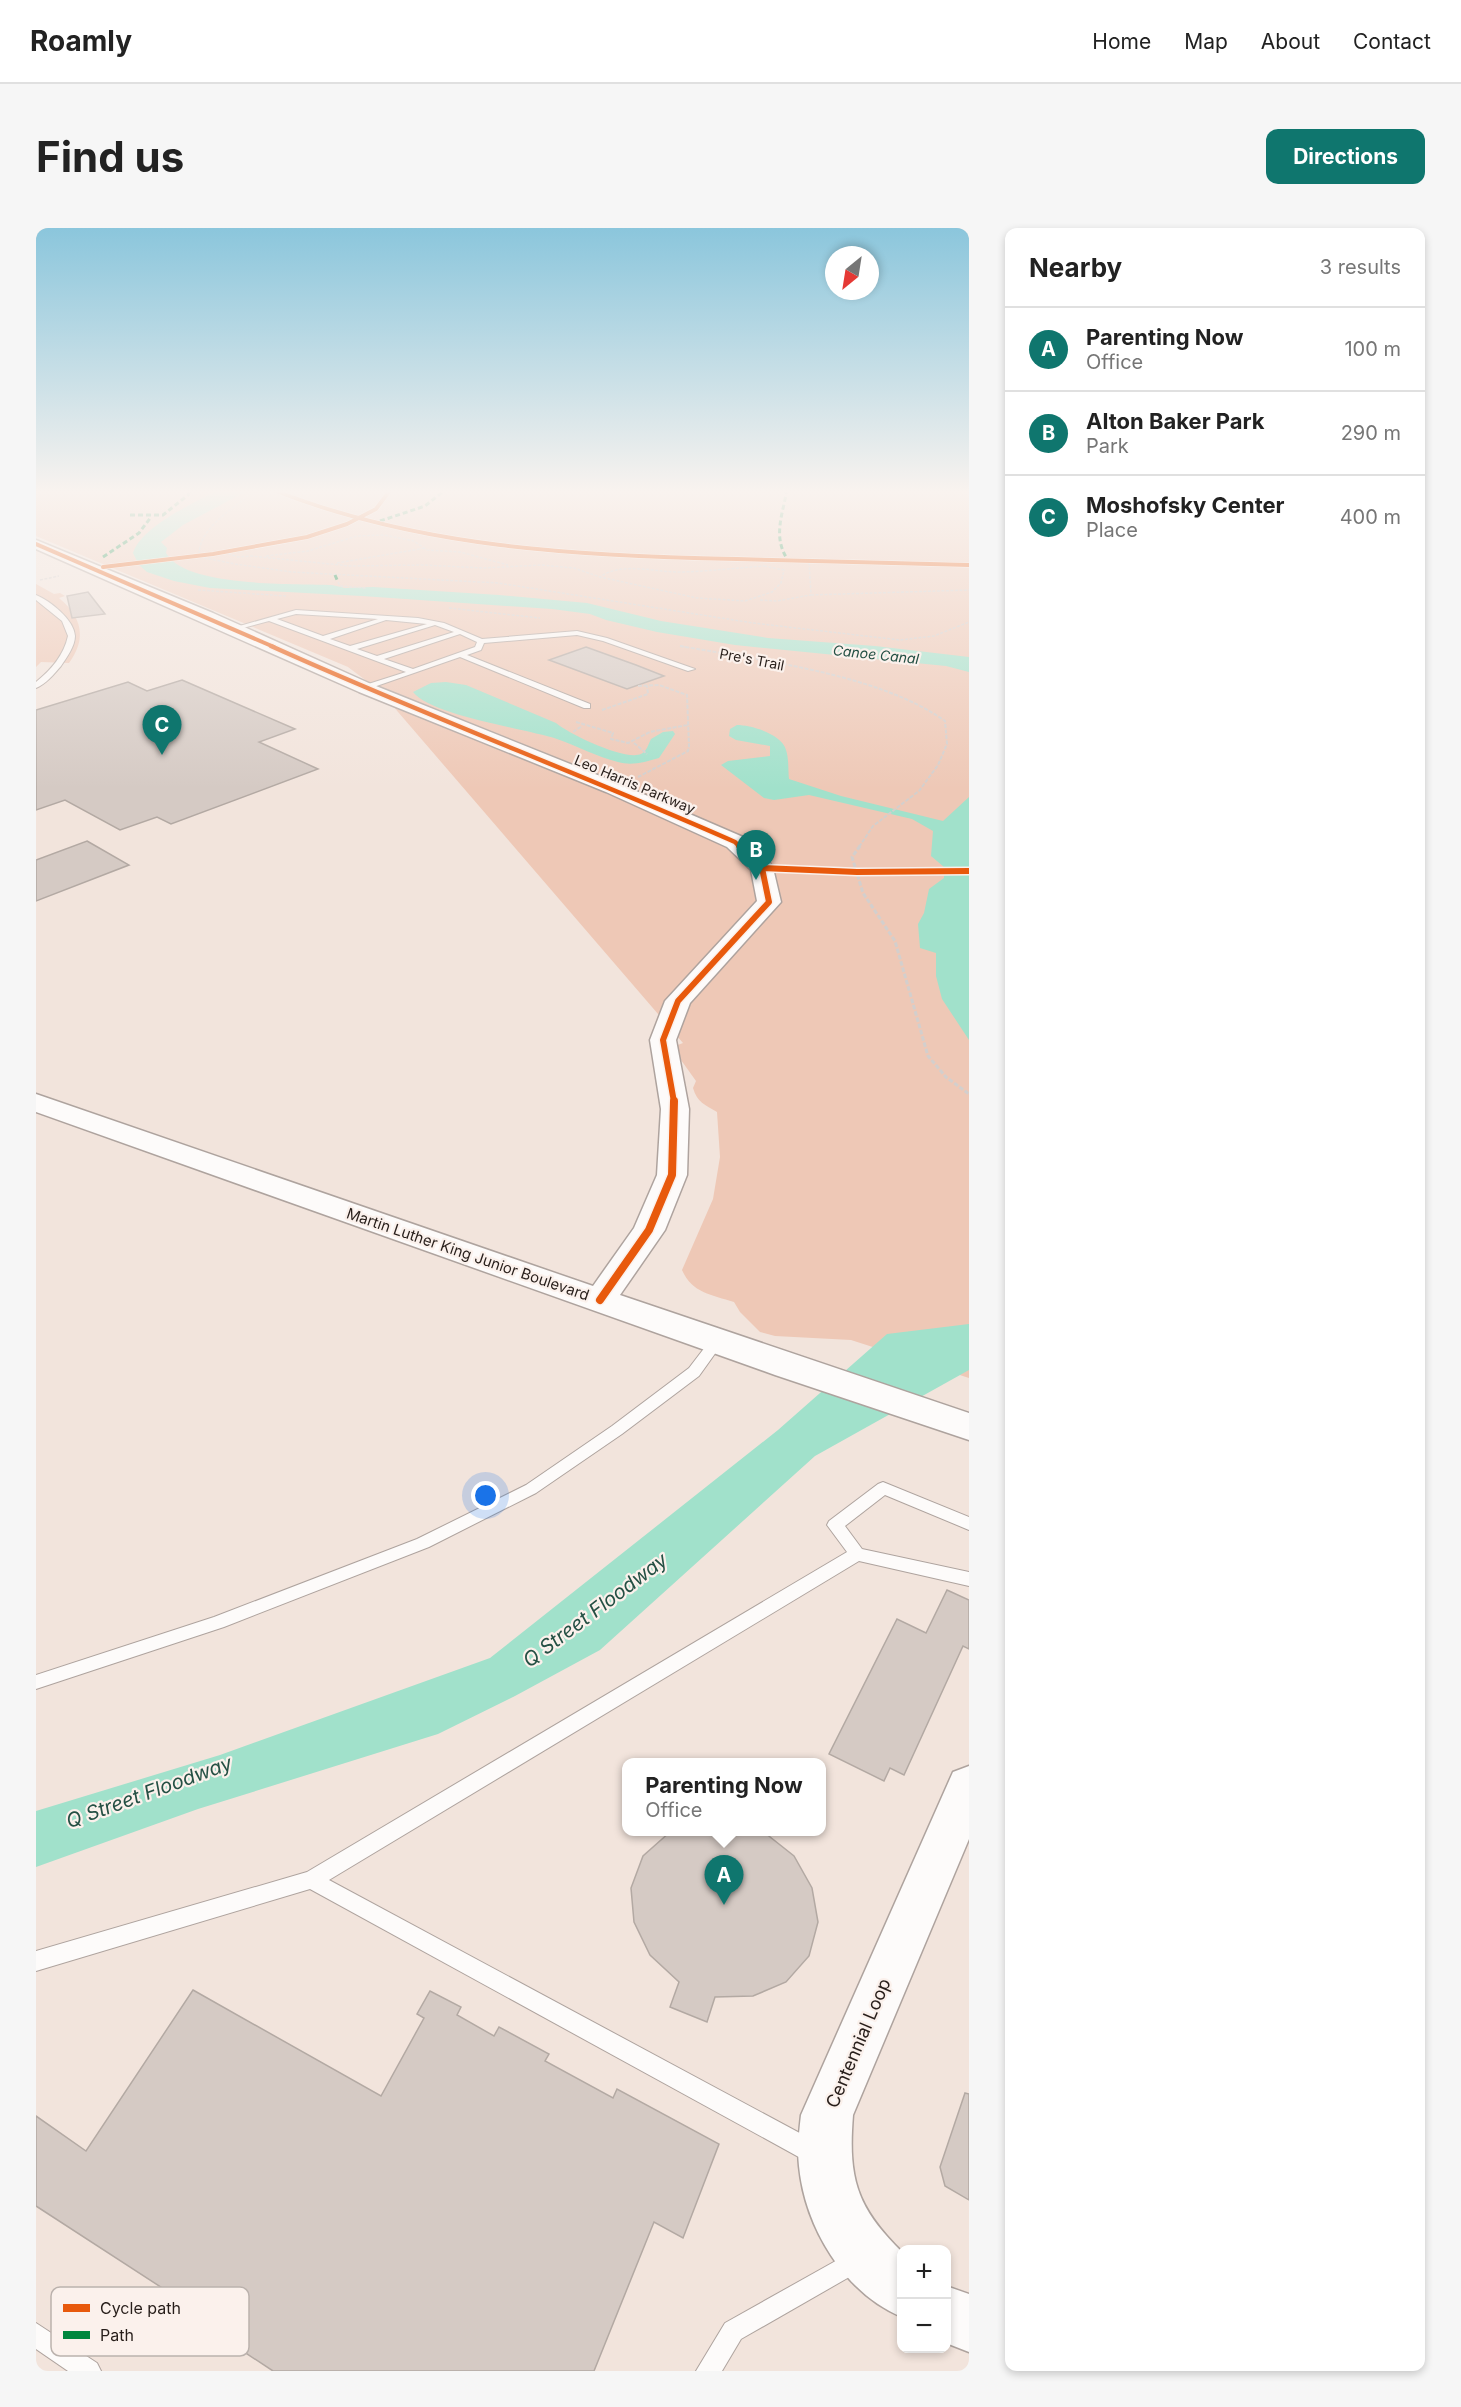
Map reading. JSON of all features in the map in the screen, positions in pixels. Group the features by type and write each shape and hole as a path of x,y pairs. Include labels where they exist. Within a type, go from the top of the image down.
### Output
{"street":[{"name":"Leo Harris Parkway","path":"140,589 364,688 613,788 735,842 762,868 770,902 678,1001 663,1040 675,1109 672,1175 650,1230 600,1300"},
{"name":"Martin Luther King Junior Boulevard","path":"36,1102 787,1366 954,1422"},
{"name":"Centennial Loop","path":"897,2285 884,2276 864,2255 844,2227 834,2204 824,2158 827,2115 954,1842 969,1786"},
{"path":"951,2316 969,2323"}],"lane":[{"path":"36,597 63,621 71,633 64,655 36,686"},
{"path":"232,629 296,612 347,614 436,623 481,641 577,633 605,639 691,669"},
{"path":"318,623 347,614"},
{"path":"322,639 390,618"},
{"path":"270,619 413,672"},
{"path":"348,649 436,623"},
{"path":"298,629 308,626"},
{"path":"375,659 461,632"},
{"path":"364,688 461,655 478,648 481,641"},
{"path":"461,655 587,706"},
{"path":"36,1682 218,1622 423,1544 531,1489 617,1430 694,1372 717,1341"},
{"path":"969,1524 883,1488 835,1525 857,1554 969,1579"},
{"path":"36,1961 310,1880 857,1554"},
{"path":"310,1880 824,2158"},
{"path":"708,2371 733,2331 864,2255"},
{"path":"36,2335 51,2345"},
{"path":"67,2356 89,2371"}],"path":[{"path":"192,589 290,597"},
{"path":"536,589 753,623 900,640 916,640 934,636 969,622"},
{"path":"657,589 698,598 776,601 811,595 969,590"},
{"path":"757,600 778,589"},
{"path":"811,589 811,595"},
{"path":"445,608 549,619"},
{"path":"613,788 688,751 687,695 659,685 638,686"},
{"path":"600,711 648,694 647,686"},
{"path":"582,717 573,721 582,726 596,726 613,733 611,739 621,744 634,743 651,732 688,725"},
{"path":"573,732 582,726"},
{"path":"634,743 647,754"},
{"path":"845,872 867,872"},
{"path":"856,872 863,893 895,941 928,1056 946,1077 969,1094"}],"shaded area":[{"path":"36,589 45,589 65,596 59,598 77,620 80,636 75,654 69,663 41,662 36,667"},
{"path":"162,589 969,589 969,1378 851,1340 775,1336 760,1332 740,1312 734,1302 703,1292 691,1284 682,1270 713,1199 720,1157 717,1112 702,1103 695,1093 693,1088 696,1081 676,1053 675,1046 683,1043 380,691 348,667"}],"water":[{"name":"Canoe Canal","path":"229,589 405,589 587,603 661,621 768,638 875,646 969,657 969,672 946,666 735,645 657,632 590,614 552,609"},
{"path":"446,682 466,685 556,723 597,745 623,754 641,754 646,750 651,739 663,732 673,731 675,734 659,758 633,764 618,762 557,739 438,708 413,692 431,683"},
{"path":"737,725 758,729 779,739 787,753 789,779 841,796 943,821 969,797 969,1040 942,999 936,976 936,953 920,948 918,924 924,913 929,889 944,878 944,867 931,856 933,831 912,819 809,795 774,800 764,798 721,765 728,761 770,756 770,746 736,740 729,736 730,729"},
{"name":"Q Street Floodway","path":"969,1324 969,1370 815,1456 600,1650 438,1734 198,1809 36,1867 36,1811 220,1755 490,1658 778,1430 887,1334"}],"building":[{"path":"88,592 105,614 72,618 67,596"},
{"path":"586,647 664,676 627,689 549,660"},
{"path":"182,680 295,729 259,742 318,769 171,824 157,817 120,830 65,800 36,810 36,710 128,682 147,691"},
{"path":"87,841 129,865 36,901 36,860"},
{"path":"947,1590 969,1600 969,1649 963,1646 904,1775 890,1768 884,1781 829,1754 897,1619 926,1633"},
{"path":"666,1836 769,1836 794,1856 812,1888 818,1922 809,1956 786,1982 753,1996 715,1997 707,2022 670,2007 679,1982 650,1955 634,1922 631,1888 643,1856"},
{"path":"193,1990 381,2096 424,2018 417,2014 430,1991 461,2007 457,2015 494,2036 499,2027 549,2054 545,2061 613,2098 617,2089 719,2144 683,2238 654,2222 594,2371 273,2371 249,2355 249,2287 161,2287 36,2206 36,2116 86,2151"},
{"path":"965,2093 969,2094 969,2200 945,2186 940,2167"}],"cycle path":[{"path":"141,589 365,688 613,788 735,842 762,868 769,902 678,1001 663,1040 675,1109 672,1175 649,1230 600,1300"},
{"path":"762,868 857,872 969,871"}],"place":[{"name":"Moshofsky Center","path":"162,755"},
{"name":"Alton Baker Park","path":"756,880"},
{"name":"Parenting Now","path":"724,1905"}]}
